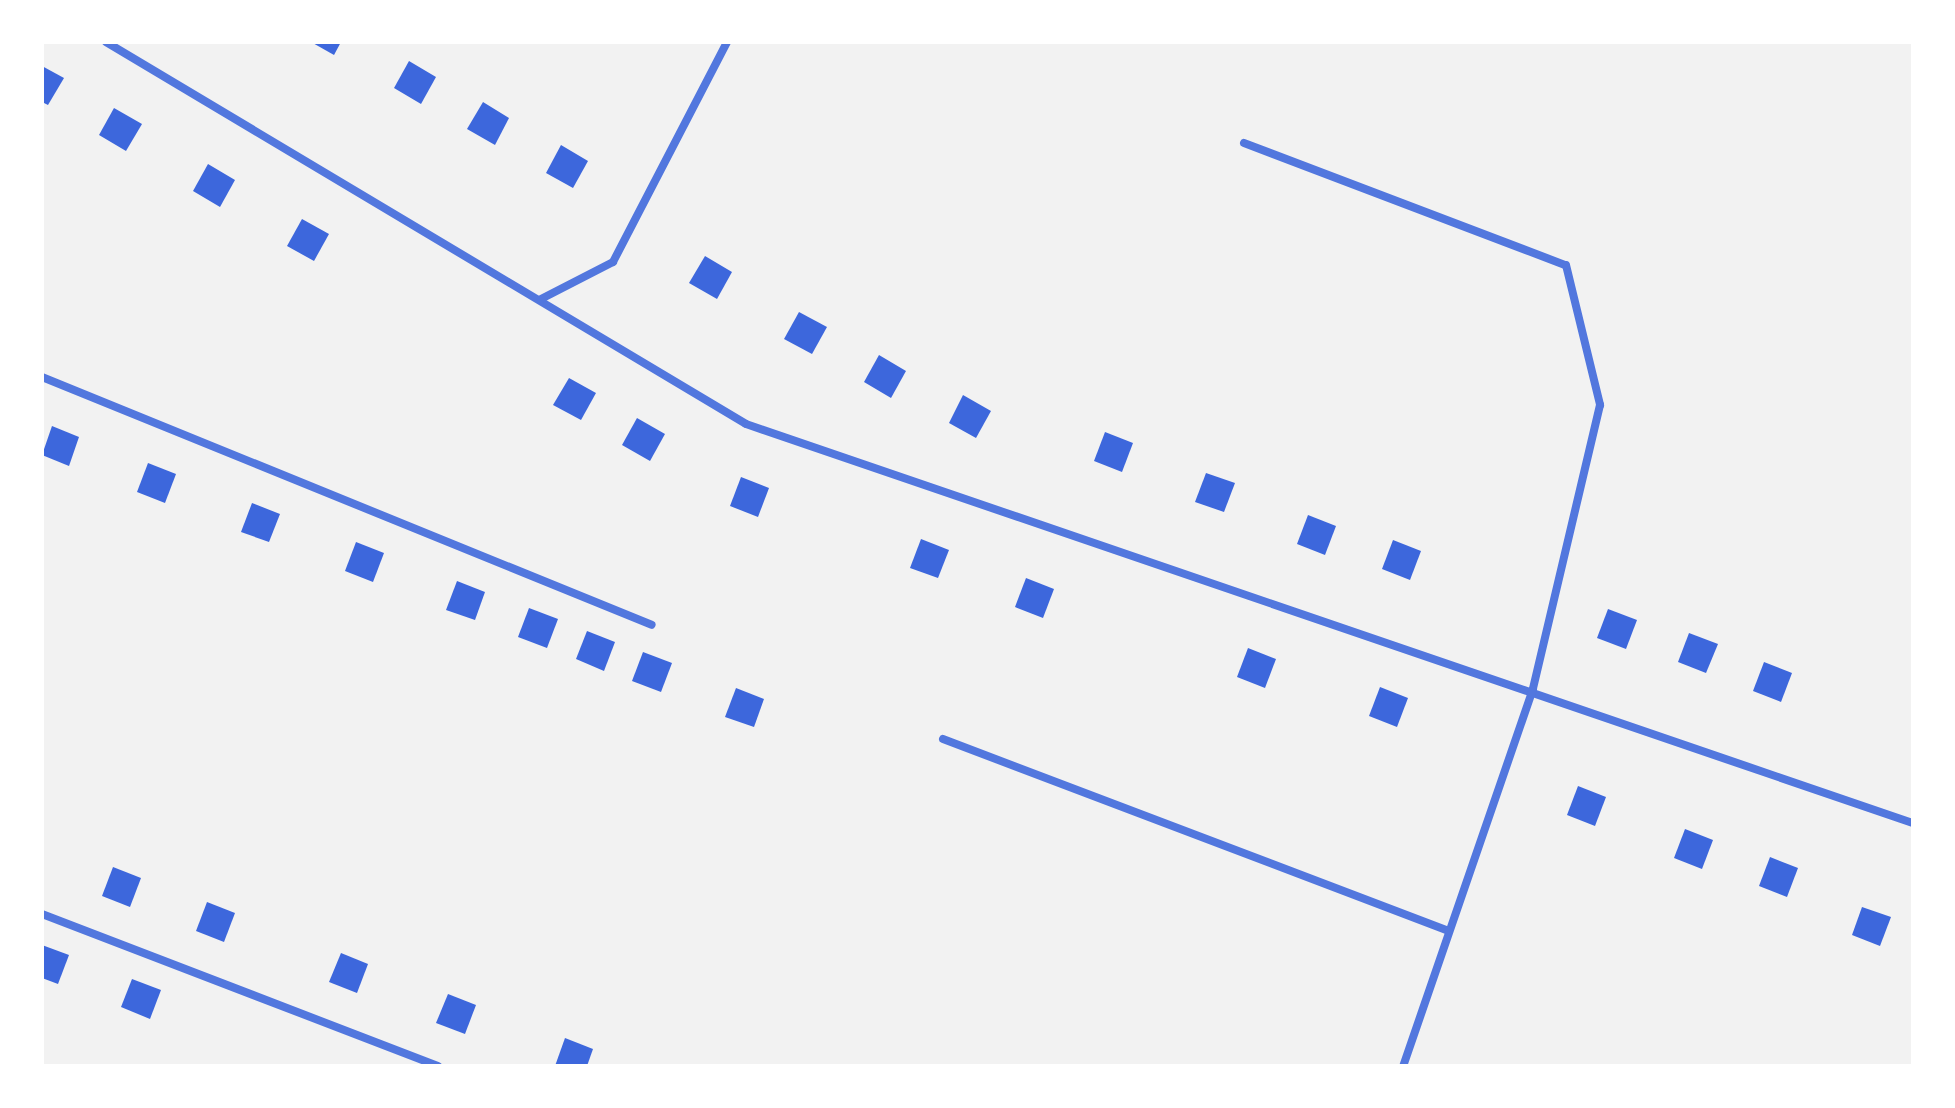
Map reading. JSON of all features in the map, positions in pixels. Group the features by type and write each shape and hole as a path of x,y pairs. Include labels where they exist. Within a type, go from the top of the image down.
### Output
{"street":[{"path":"106,42 746,424 1533,689 1913,823"},
{"path":"541,299 613,262 727,42"},
{"path":"1244,143 1566,265 1600,405 1533,689 1403,1066"},
{"path":"42,377 652,625"},
{"path":"943,739 1449,931"},
{"path":"42,914 438,1066"}],"building":[{"path":"311,42 341,42 334,55"},
{"path":"409,61 436,77 421,104 394,88"},
{"path":"42,66 64,78 48,105 42,102"},
{"path":"483,102 509,118 495,145 467,129"},
{"path":"114,108 142,124 126,151 99,135"},
{"path":"561,145 588,161 573,188 546,173"},
{"path":"208,164 235,180 220,207 193,191"},
{"path":"302,219 329,234 314,261 287,246"},
{"path":"705,256 732,272 717,299 689,283"},
{"path":"799,312 827,327 812,354 784,339"},
{"path":"879,355 906,371 891,398 864,382"},
{"path":"569,378 596,393 581,420 553,405"},
{"path":"963,395 991,411 976,438 949,423"},
{"path":"637,418 665,434 650,461 622,445"},
{"path":"52,426 79,437 69,466 42,455"},
{"path":"1105,432 1133,443 1122,472 1094,461"},
{"path":"148,463 176,474 165,503 137,492"},
{"path":"1206,473 1235,483 1224,512 1195,502"},
{"path":"741,477 769,488 758,517 730,506"},
{"path":"252,503 280,514 269,542 241,532"},
{"path":"1308,515 1336,526 1325,555 1297,544"},
{"path":"921,539 949,550 938,578 910,568"},
{"path":"1393,540 1421,551 1410,580 1382,569"},
{"path":"356,542 384,553 373,582 345,571"},
{"path":"1026,578 1054,589 1043,618 1015,607"},
{"path":"457,581 485,592 475,620 446,610"},
{"path":"529,608 558,619 547,648 518,637"},
{"path":"1608,609 1637,620 1626,649 1597,638"},
{"path":"587,631 615,642 604,671 576,659"},
{"path":"1689,633 1718,644 1706,673 1678,662"},
{"path":"1248,648 1276,659 1265,688 1237,677"},
{"path":"643,652 672,663 661,692 632,681"},
{"path":"1764,662 1792,673 1781,702 1753,691"},
{"path":"1380,687 1408,698 1397,727 1369,716"},
{"path":"736,688 764,699 754,727 725,717"},
{"path":"1578,786 1606,797 1595,826 1567,815"},
{"path":"1685,829 1713,840 1702,869 1674,858"},
{"path":"1770,857 1798,868 1787,897 1759,886"},
{"path":"113,867 141,878 130,907 102,896"},
{"path":"207,902 235,913 224,942 196,931"},
{"path":"1862,907 1891,917 1880,946 1852,935"},
{"path":"42,945 69,955 58,984 42,978"},
{"path":"341,953 368,964 357,993 329,982"},
{"path":"132,979 161,990 150,1019 121,1007"},
{"path":"448,994 476,1005 465,1034 436,1023"},
{"path":"565,1038 593,1049 587,1066 555,1066"}]}
